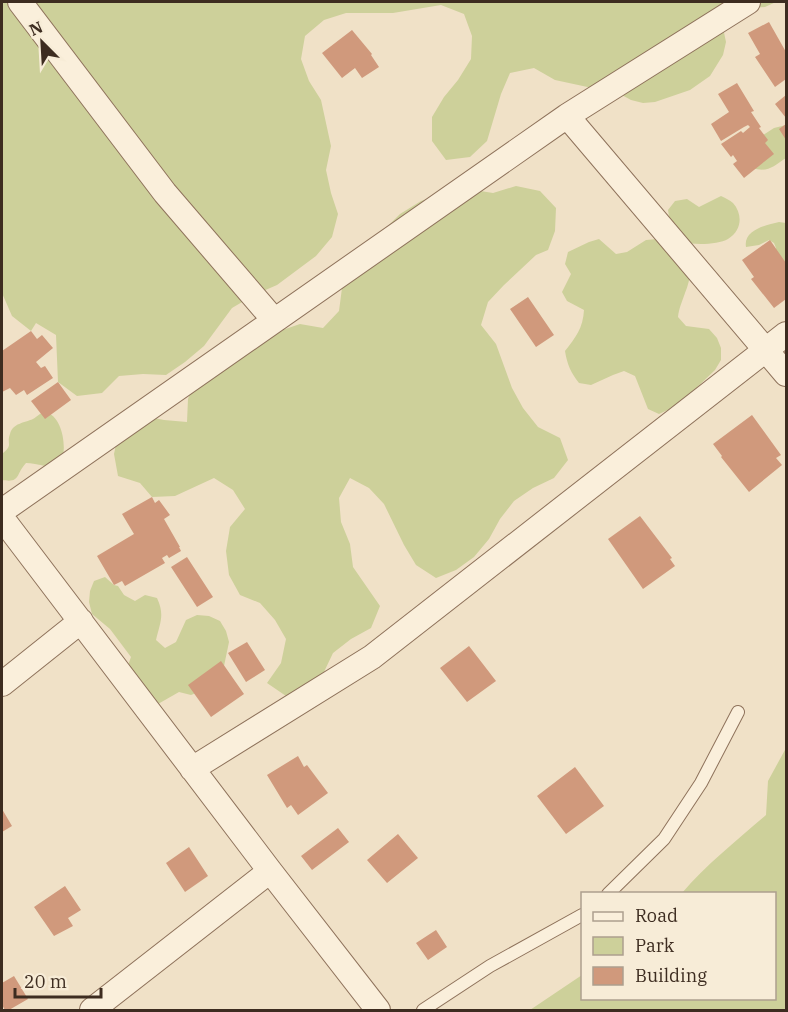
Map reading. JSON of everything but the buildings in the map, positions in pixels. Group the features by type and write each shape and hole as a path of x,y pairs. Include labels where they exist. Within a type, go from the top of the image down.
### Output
{"street":[{"path":"20,2 165,193 274,320"},
{"path":"2,511 567,116 748,2"},
{"path":"567,116 786,374"},
{"path":"192,769 372,657 786,334"},
{"path":"2,518 378,1011"},
{"path":"2,684 81,621"},
{"path":"92,1011 270,871"}],"lane":[{"path":"610,892 664,839 701,783 738,712"},
{"path":"423,1011 490,966 581,916"}],"green space":[{"path":"2,2 776,2 765,7 752,8 722,23 726,42 723,55 710,76 690,90 655,102 643,103 620,94 555,80 534,68 510,73 487,141 470,157 446,160 432,141 432,117 471,59 472,36 464,14 441,5 393,13 346,13 324,20 305,36 301,59 309,81 321,100 331,146 326,170 338,214 332,237 316,256 277,285 232,308 204,346 166,375 119,376 102,393 77,396 58,382 56,335 36,323 31,331 12,316 2,293"},
{"path":"786,125 786,158 767,169 752,168 760,137 774,128"},
{"path":"516,186 540,191 556,208 555,231 548,250 536,255 488,302 481,325 496,344 512,388 523,408 538,427 560,438 568,460 554,478 514,501 474,557 456,570 436,578 416,565 384,504 369,488 350,478 339,498 341,522 350,544 353,567 380,606 371,628 351,639 333,653 323,674 308,690 286,696 267,683 281,663 286,639 275,620 260,603 240,595 229,575 226,551 230,527 245,509 233,490 214,478 175,496 152,497 140,483 118,476 114,454 119,430 139,415 187,422 188,399 197,376 256,339 300,324 323,328 339,311 342,288 383,231 400,214 421,201 444,193 468,189 493,193"},
{"path":"721,196 733,203 740,217 733,236 712,243 682,242 670,223 668,210 675,201 687,199 699,207"},
{"path":"779,222 786,223 786,278 781,276 775,259 774,243 769,240 759,245 746,247 748,236 752,232"},
{"path":"599,239 616,254 627,252 646,240 657,239 691,269 678,317 686,326 709,329 717,338 721,348 721,360 715,370 689,395 659,414 648,409 635,376 624,371 591,385 579,383 568,364 565,351 578,332 584,310 567,301 562,292 571,274 565,264 568,252"},
{"path":"45,412 55,418 59,424 64,444 63,456 48,466 26,463 15,479 2,480 2,454 9,446 11,430 16,425"},
{"path":"105,577 118,586 124,595 135,601 145,595 157,598 161,614 156,640 165,648 176,642 186,620 197,615 209,616 220,621 229,642 224,666 201,691 191,695 179,692 158,704 148,704 127,668 131,657 110,629 92,614 89,602 90,591 94,581"},
{"path":"786,748 786,1010 530,1010 581,976 581,1000 776,1000 776,892 683,892 712,862 766,815 768,781"}]}
